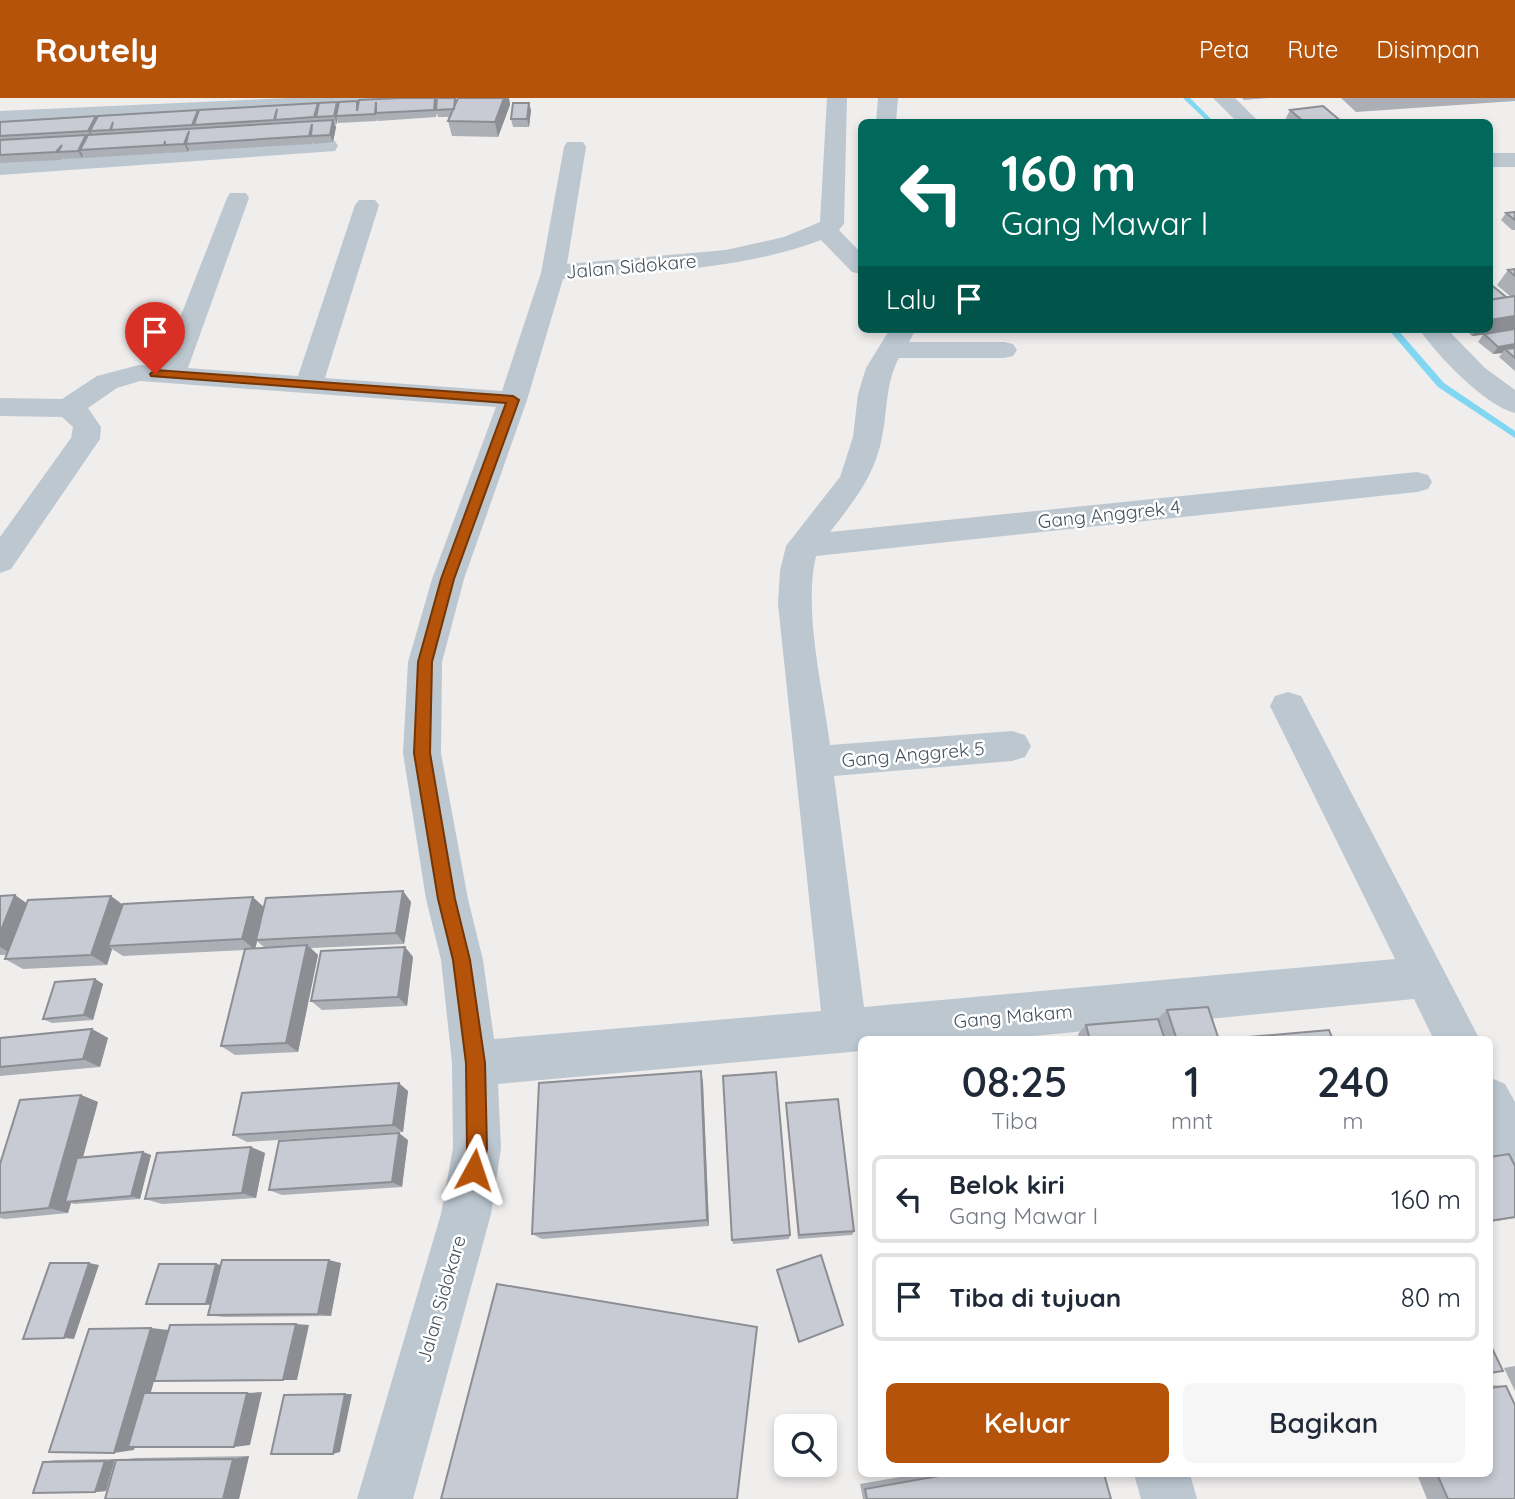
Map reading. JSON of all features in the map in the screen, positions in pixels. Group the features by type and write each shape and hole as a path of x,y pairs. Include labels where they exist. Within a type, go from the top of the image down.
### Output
{"street":[{"path":"0,117 425,98"},
{"path":"838,98 829,227 858,263"},
{"path":"886,119 888,98"},
{"path":"1223,98 1246,119"},
{"path":"0,168 327,146"},
{"path":"553,273 575,147"},
{"path":"1493,160 1515,160"},
{"path":"172,374 238,198"},
{"path":"309,385 367,205"},
{"name":"Jalan Sidokare","path":"385,1499 440,1298 467,1214 477,1149 475,1063 462,960 447,899 422,753 425,662 447,579 513,400 553,273 769,250 858,215"},
{"path":"1436,333 1475,374 1515,404"},
{"path":"845,1030 795,604 796,571 802,546 855,480 868,437 872,394 880,368 897,340 1004,350"},
{"path":"68,408 85,395 119,377 139,373 513,400"},
{"path":"0,407 68,408 77,412 87,427 85,439 0,561"},
{"name":"Gang Anggrek 4","path":"802,546 1417,482"},
{"path":"1288,706 1456,1036"},
{"name":"Gang Anggrek 5","path":"814,762 1012,746"},
{"name":"Gang Makam","path":"475,1063 845,1030 1030,1027 1425,977"},
{"path":"1493,1108 1515,1150"},
{"path":"1163,1477 1169,1499"}],"building":[{"path":"435,98 434,110 376,113 376,102 375,114 336,116 339,102 357,101 357,111 359,100"},
{"path":"437,98 455,98 454,109 436,110"},
{"path":"458,98 504,98 495,122 448,121"},
{"path":"337,102 334,116 316,117 319,103"},
{"path":"318,103 314,117 275,120 277,109 274,120 194,125 199,110"},
{"path":"513,103 529,103 527,119 511,119"},
{"path":"1323,106 1338,119 1300,119 1290,110"},
{"path":"198,110 192,125 111,130 113,122 110,130 90,131 98,116"},
{"path":"96,116 88,131 0,136 0,122"},
{"path":"333,120 330,135 311,136 312,124 309,136 186,144 189,131 184,144 165,145 165,141 164,145 80,150 88,135"},
{"path":"86,135 78,151 58,152 62,145 56,152 0,155 0,140"},
{"path":"1515,212 1515,220 1506,213"},
{"path":"1493,286 1506,297 1493,299"},
{"path":"1515,296 1515,316 1493,319 1493,299"},
{"path":"1515,329 1515,344 1498,347 1484,334"},
{"path":"1515,348 1515,358 1505,349"},
{"path":"403,891 396,933 256,940 266,898"},
{"path":"15,895 0,933 0,896"},
{"path":"111,896 91,955 5,959 28,900"},
{"path":"253,897 242,939 108,946 123,904"},
{"path":"307,945 286,1043 221,1046 245,949"},
{"path":"405,947 398,997 311,1001 321,951"},
{"path":"95,979 84,1015 43,1019 55,982"},
{"path":"1208,1007 1218,1036 1176,1036 1167,1010"},
{"path":"1158,1019 1164,1036 1089,1036 1086,1025"},
{"path":"92,1029 83,1059 0,1067 0,1038"},
{"path":"1329,1030 1331,1036 1260,1036"},
{"path":"701,1071 707,1220 532,1234 539,1083"},
{"path":"776,1072 790,1235 732,1240 723,1076"},
{"path":"399,1083 393,1125 233,1135 242,1093"},
{"path":"81,1095 49,1208 0,1213 0,1164 20,1100"},
{"path":"838,1099 854,1231 799,1235 786,1103"},
{"path":"399,1133 392,1182 269,1190 279,1141"},
{"path":"251,1147 242,1193 145,1199 157,1153"},
{"path":"143,1152 131,1196 65,1202 77,1158"},
{"path":"1509,1154 1515,1166 1515,1217 1493,1220 1493,1156"},
{"path":"821,1255 843,1325 799,1342 777,1270"},
{"path":"222,1260 329,1260 318,1314 208,1315"},
{"path":"50,1263 89,1263 64,1338 23,1339"},
{"path":"159,1264 216,1264 206,1304 146,1304"},
{"path":"497,1284 757,1327 737,1499 441,1499"},
{"path":"296,1324 283,1380 154,1381 170,1325"},
{"path":"151,1328 114,1453 49,1452 89,1329"},
{"path":"1493,1350 1503,1371 1493,1372"},
{"path":"1506,1386 1515,1405 1515,1499 1448,1499 1438,1477 1493,1477 1493,1388"},
{"path":"144,1393 247,1393 234,1447 128,1447"},
{"path":"345,1394 333,1454 271,1454 284,1395"},
{"path":"233,1459 223,1499 105,1499 116,1460"},
{"path":"105,1461 95,1492 33,1493 43,1462"},
{"path":"933,1477 1105,1477 1111,1499 867,1499 865,1489"}],"waterway":[{"path":"1186,98 1208,119"},
{"path":"1396,333 1441,385 1515,435"}],"route":[{"path":"155,374 513,400 447,579 425,662 422,753 447,899 462,960 475,1063 477,1149 474,1170"}]}
